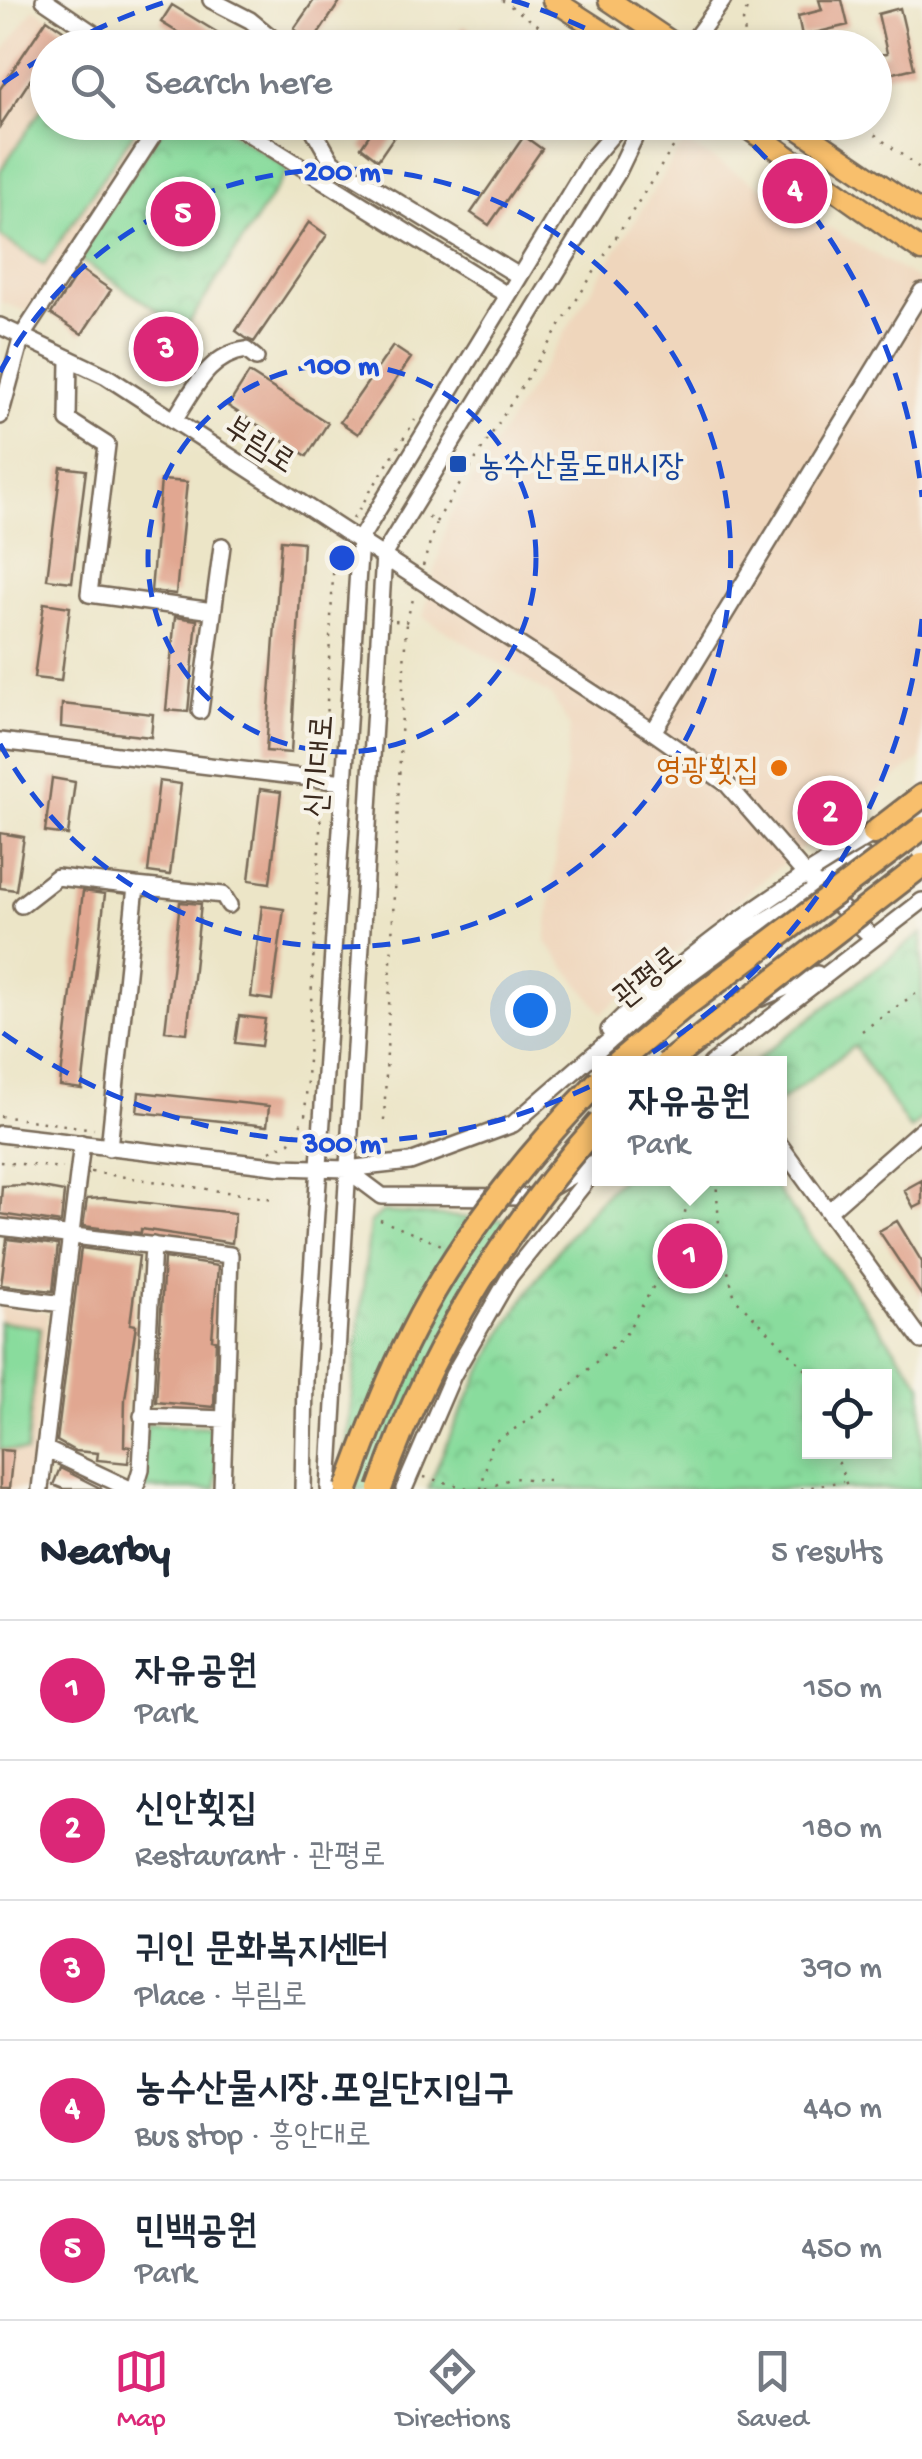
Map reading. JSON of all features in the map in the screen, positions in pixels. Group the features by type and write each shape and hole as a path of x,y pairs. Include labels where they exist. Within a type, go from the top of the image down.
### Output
{"highway":[{"path":"874,833 922,796"},
{"path":"625,1056 681,1008 922,826"},
{"path":"676,1056 922,865"},
{"path":"348,1489 412,1331 454,1260 510,1179 592,1089"},
{"path":"383,1489 438,1351 496,1254 552,1177 592,1131"}],"main road":[{"path":"553,0 600,30"},
{"path":"609,0 653,30"},
{"path":"765,140 922,251"},
{"path":"815,140 922,213"}],"street":[{"path":"44,0 88,30"},
{"path":"211,0 262,30"},
{"path":"702,30 724,0"},
{"path":"0,416 22,336 150,140"},
{"path":"259,140 507,295"},
{"path":"319,140 332,162 519,276"},
{"name":"신기대로","path":"300,1489 360,539 507,295 608,140"},
{"name":"신기대로","path":"329,1489 384,554 618,172 633,140"},
{"path":"654,732 922,291"},
{"name":"부림로","path":"0,326 106,376 654,732 727,784 805,874 873,938"},
{"path":"174,420 214,361 228,352 246,350 256,358"},
{"path":"69,360 68,420 107,445 89,594 213,611"},
{"path":"200,711 222,546"},
{"path":"0,740 344,782"},
{"path":"514,1124 646,992 922,784"},
{"name":"관평로","path":"592,1056 669,989 744,933 922,826"},
{"path":"744,933 805,874 874,833"},
{"path":"690,1056 922,876"},
{"path":"21,905 57,877 223,896 229,905"},
{"path":"109,1148 136,886"},
{"path":"722,1056 922,900"},
{"path":"761,998 837,966"},
{"name":"관평로","path":"0,1134 346,1170 410,1162 514,1124 592,1056"},
{"path":"830,1210 922,1128"},
{"path":"383,1489 437,1364 534,1198 592,1143"},
{"path":"40,1489 82,1144"},
{"path":"787,1155 922,1342"},
{"path":"534,1198 592,1166"},
{"name":"관평로","path":"346,1170 382,1196 534,1198"},
{"path":"404,1489 454,1375 510,1276 592,1172"},
{"path":"0,1227 230,1255 222,1489"},
{"path":"45,1450 133,1489 141,1470 153,1245"},
{"path":"0,1296 63,1304"},
{"path":"142,1416 226,1419"}],"path":[{"path":"502,0 545,30"},
{"path":"744,30 743,21 750,0"},
{"path":"436,522 678,140"},
{"path":"882,140 922,170"},
{"path":"384,1120 406,622"},
{"path":"862,1030 922,989"},
{"path":"0,1162 274,1198"},
{"path":"483,1489 491,1444 544,1410 625,1335 680,1241 690,1186"},
{"path":"717,1186 720,1241 735,1298 805,1369"},
{"path":"380,1220 453,1250"},
{"path":"680,1241 720,1241"},
{"path":"837,1459 848,1489"},
{"path":"421,1474 450,1486 471,1489"},
{"path":"483,1489 512,1478 549,1480"},
{"path":"801,1489 843,1481"}],"shaded area":[{"path":"34,8 68,30 30,30 30,140 141,140 29,312 0,302 0,56"},
{"path":"684,142 922,282 922,758 793,855 602,1013 546,942 570,728 552,696 423,617 448,519"},
{"path":"0,1306 48,1312 29,1489 0,1489"}],"green space":[{"path":"30,126 30,140 129,140 44,265 0,236 0,171"},
{"path":"155,140 244,140 289,169 185,329 78,258"},
{"path":"922,933 922,1119 910,1129 854,1046 787,1097 787,1056 761,1056"},
{"path":"613,1186 774,1186 922,1385 922,1489 428,1489 486,1363 533,1284"},
{"path":"383,1212 518,1221 375,1489 342,1489 370,1223"},
{"path":"0,1322 40,1327 26,1452 0,1449"},
{"path":"147,1424 218,1427 216,1489 139,1489"}],"building":[{"path":"314,0 341,0 321,30 294,29"},
{"path":"819,0 842,0 848,25 801,30 798,16 822,10"},
{"path":"172,5 213,30 174,30 161,22"},
{"path":"900,8 914,68 892,74 892,30 882,30 878,14"},
{"path":"47,19 63,30 40,30"},
{"path":"30,44 30,80 0,126 0,89"},
{"path":"366,140 392,140 378,160 361,147"},
{"path":"521,140 530,140 542,149 489,225 471,213"},
{"path":"309,222 327,235 254,342 247,339 236,331"},
{"path":"80,269 111,290 82,334 51,314"},
{"path":"160,323 192,344 172,375 140,355"},
{"path":"393,346 411,358 358,434 340,422"},
{"path":"249,373 328,423 307,456 228,406"},
{"path":"61,467 86,470 72,582 47,579"},
{"path":"161,480 187,482 176,594 151,591"},
{"path":"281,540 303,542 291,753 266,751"},
{"path":"44,603 70,607 61,681 34,678"},
{"path":"175,617 197,620 188,712 166,710"},
{"path":"62,704 153,714 151,737 61,727"},
{"path":"52,778 75,782 68,835 45,832"},
{"path":"159,781 181,784 170,875 148,872"},
{"path":"260,789 281,792 270,883 249,880"},
{"path":"0,833 24,837 16,890 0,888"},
{"path":"83,891 105,894 82,1089 60,1086"},
{"path":"180,902 201,904 187,1033 165,1031"},
{"path":"262,906 284,909 272,1000 251,997"},
{"path":"239,1016 265,1019 261,1046 235,1043"},
{"path":"139,1092 269,1106 267,1126 137,1112"},
{"path":"922,1180 922,1204 914,1208 904,1190"},
{"path":"26,1185 64,1192 61,1223 0,1214 2,1186"},
{"path":"87,1199 235,1213 232,1243 141,1229 141,1233 83,1226"},
{"path":"897,1221 922,1262 922,1296 879,1231"},
{"path":"7,1239 58,1245 53,1291 1,1285"},
{"path":"81,1248 139,1256 130,1324 136,1325 125,1399 124,1446 130,1447 128,1463 97,1460 98,1453 75,1451 57,1441"},
{"path":"164,1258 218,1266 212,1339 216,1340 214,1407 156,1402"},
{"path":"0,1450 13,1451 9,1489 0,1489"},
{"path":"60,1468 102,1489 63,1489 53,1485"}],"place":[{"name":"농수산물시장.포일단지입구","path":"795,191"},
{"name":"민백공원","path":"183,214"},
{"name":"귀인 문화복지센터","path":"166,349"},
{"name":"농수산물도매시장","path":"458,464"},
{"name":"영광횟집","path":"779,768"},
{"name":"신안횟집","path":"830,813"},
{"name":"자유공원","path":"690,1256"}]}
